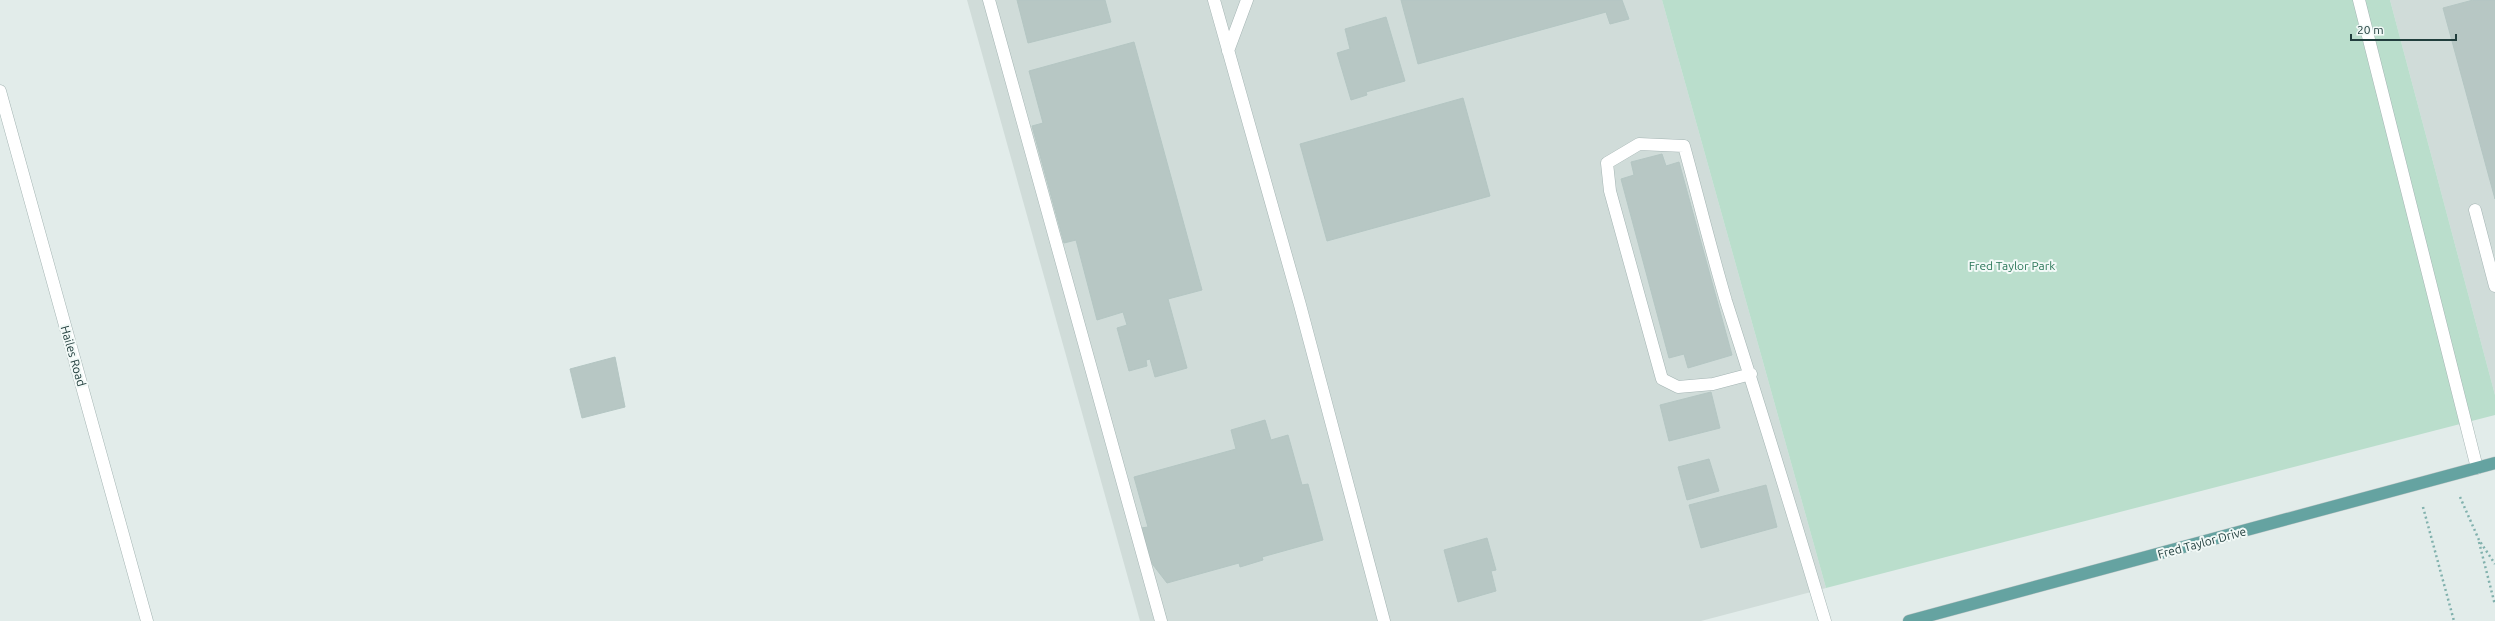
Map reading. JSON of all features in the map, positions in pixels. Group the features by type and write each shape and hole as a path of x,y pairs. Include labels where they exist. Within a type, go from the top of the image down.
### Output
{"main road":[{"name":"Fred Taylor Drive","path":"1909,621 2450,477 2495,463"}],"street":[{"path":"989,0 1161,621"},
{"path":"1214,0 1300,305 1384,621"},
{"path":"1228,51 1247,0"},
{"path":"2359,0 2477,468"},
{"name":"Hailes Road","path":"0,91 147,621"},
{"path":"1751,374 1713,384 1678,387 1662,379 1610,190 1607,163 1639,144 1684,146 1726,300 1751,374 1825,621"},
{"path":"2475,210 2495,286"}],"path":[{"path":"2450,477 2479,540 2495,564"},
{"path":"2417,485 2454,621"},
{"path":"2479,540 2495,605"}],"shaded area":[{"path":"967,0 1662,0 1826,588 1701,621 1140,621"},
{"path":"2390,0 2495,0 2495,395"}],"green space":[{"name":"Fred Taylor Park","path":"1662,0 2390,0 2495,395 2495,415 1826,588"}],"building":[{"path":"1017,0 1105,0 1111,22 1028,43"},
{"path":"1401,0 1622,0 1629,19 1610,24 1606,12 1418,64"},
{"path":"2473,0 2495,0 2495,199 2443,8"},
{"path":"1386,17 1405,81 1366,92 1367,95 1351,100 1337,53 1350,49 1345,29"},
{"path":"1134,42 1202,290 1168,299 1187,368 1155,377 1150,359 1146,360 1147,366 1129,371 1117,328 1127,325 1123,312 1097,320 1076,240 1064,243 1032,126 1043,123 1029,71"},
{"path":"1463,98 1490,196 1327,241 1300,144"},
{"path":"1662,154 1666,166 1679,162 1732,355 1688,368 1684,354 1669,358 1621,179 1634,175 1631,162"},
{"path":"615,357 625,407 582,418 570,369"},
{"path":"1711,392 1720,428 1669,441 1660,405"},
{"path":"1265,420 1271,440 1288,435 1302,485 1308,484 1323,540 1262,557 1263,560 1240,567 1239,563 1167,583 1150,561 1141,528 1148,527 1134,477 1236,449 1231,430"},
{"path":"1709,459 1719,491 1687,500 1678,467"},
{"path":"1766,485 1777,527 1701,548 1689,505"},
{"path":"1487,538 1496,570 1491,571 1496,591 1458,602 1444,550"}]}
